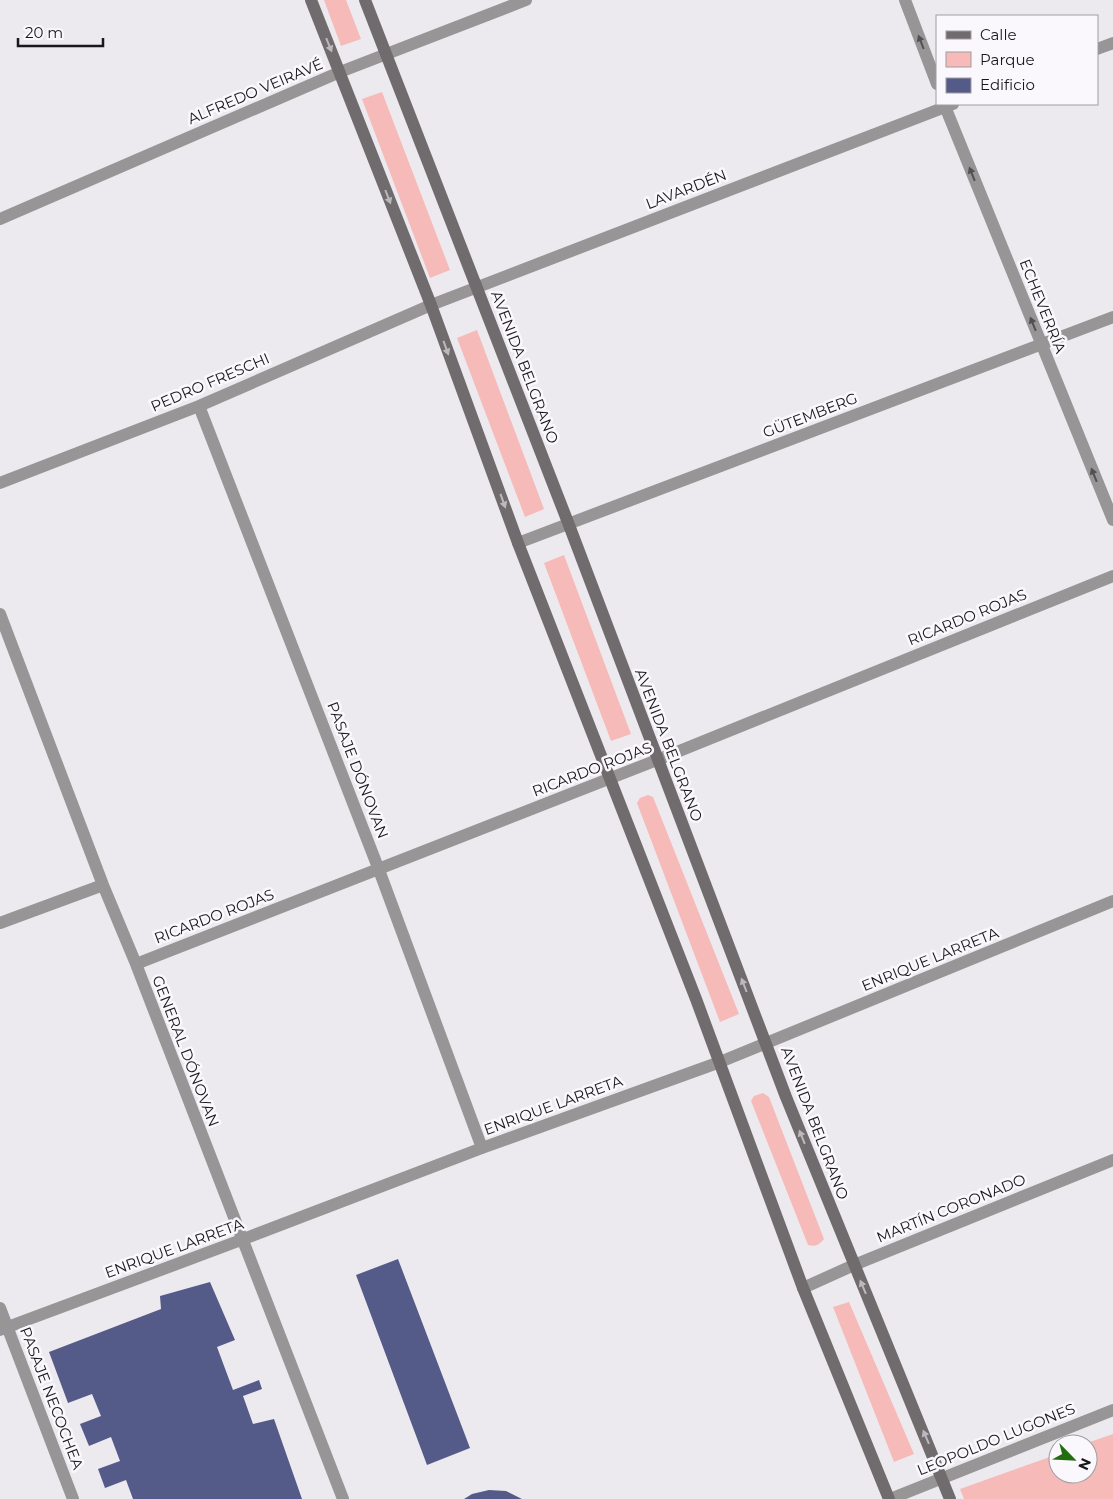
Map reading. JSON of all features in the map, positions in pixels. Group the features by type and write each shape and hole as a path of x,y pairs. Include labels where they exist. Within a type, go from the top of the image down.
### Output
{"main road":[{"path":"311,0 431,306 518,543 720,1062 803,1288 890,1499"},
{"name":"AVENIDA BELGRANO","path":"365,0 569,525 786,1096 950,1499"}],"street":[{"name":"ALFREDO VEIRAVÉ","path":"0,219 340,72 526,0"},
{"path":"905,0 936,81"},
{"path":"1098,49 1113,43"},
{"name":"LAVARDÉN","path":"431,306 947,105"},
{"name":"ECHEVERRÍA","path":"947,105 1041,345 1113,520"},
{"name":"PEDRO FRESCHI","path":"0,483 199,406 431,306"},
{"name":"GÜTEMBERG","path":"518,543 1113,317"},
{"name":"PASAJE DÓNOVAN","path":"199,406 379,870 482,1148"},
{"name":"RICARDO ROJAS","path":"136,964 657,760 1113,576"},
{"name":"GENERAL DÓNOVAN","path":"0,614 103,885 136,964 241,1240 343,1499"},
{"path":"0,923 103,885"},
{"name":"ENRIQUE LARRETA","path":"4,1328 482,1148 767,1044 1113,901"},
{"name":"MARTÍN CORONADO","path":"803,1288 854,1265 1113,1160"},
{"name":"PASAJE NECOCHEA","path":"0,1308 4,1328 73,1499"},
{"name":"LEOPOLDO LUGONES","path":"890,1499 1113,1410"}],"green space":[{"path":"324,0 346,0 361,39 341,46"},
{"path":"382,92 450,270 430,278 362,99"},
{"path":"477,330 544,509 525,517 457,338"},
{"path":"564,555 631,734 611,741 544,563"},
{"path":"648,795 653,797 739,1014 720,1022 637,803 640,798"},
{"path":"763,1093 769,1097 824,1239 817,1245 808,1245 751,1101 754,1096"},
{"path":"849,1302 914,1454 894,1462 833,1307"},
{"path":"1113,1434 1113,1499 964,1499 960,1489 1048,1458 1048,1484 1098,1484 1098,1439"}],"building":[{"path":"398,1259 470,1448 427,1465 356,1275"},
{"path":"210,1282 235,1340 217,1347 233,1390 259,1380 262,1389 243,1396 253,1424 274,1419 302,1499 133,1499 126,1480 105,1488 98,1469 120,1461 111,1437 89,1446 80,1424 101,1416 92,1394 68,1403 49,1352 161,1309 160,1296"},
{"path":"489,1490 506,1491 522,1499 464,1499 472,1494"}]}
